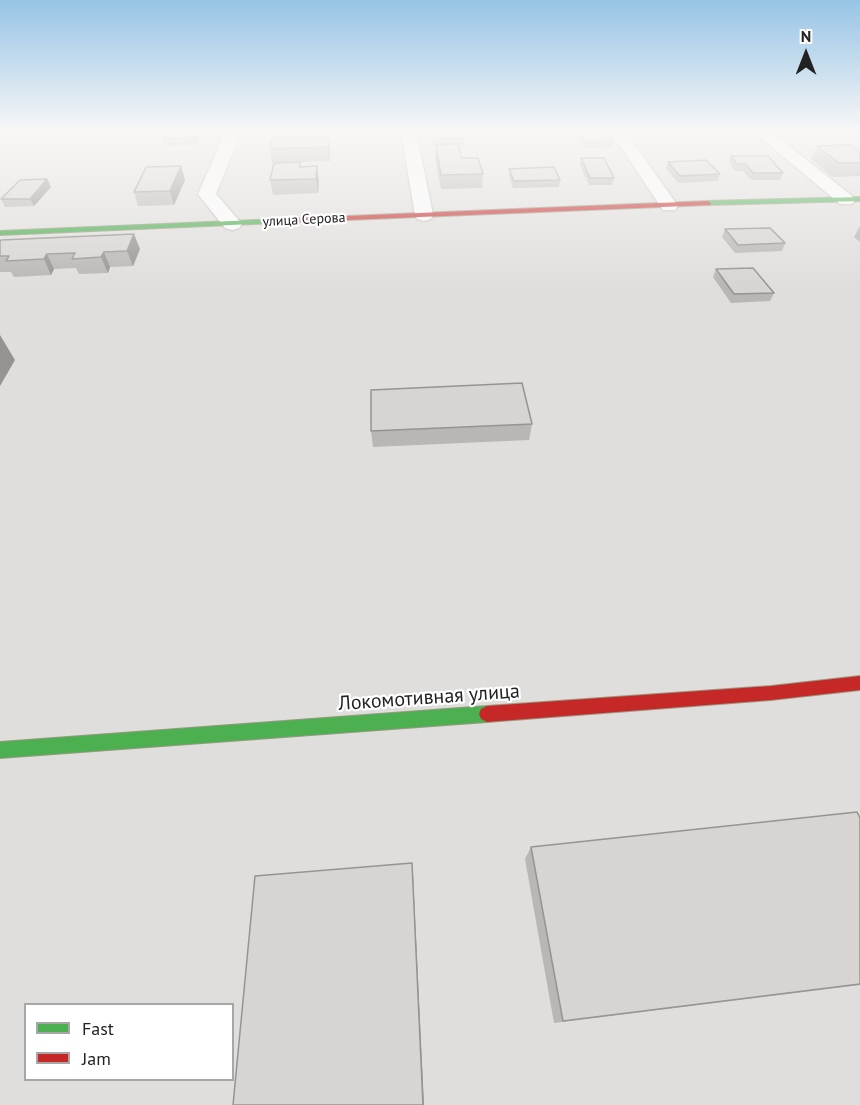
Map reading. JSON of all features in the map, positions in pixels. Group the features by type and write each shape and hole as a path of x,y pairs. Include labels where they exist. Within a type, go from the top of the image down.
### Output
{"street":[{"path":"212,183 207,194 232,224"},
{"path":"418,183 424,215"},
{"path":"653,183 669,206"},
{"path":"830,183 853,199"},
{"name":"улица Серова","path":"0,233 853,199"},
{"name":"Локомотивная улица","path":"0,750 771,693 860,683"}],"shaded area":[{"path":"0,183 860,183 860,1105 0,1105"}],"building":[{"path":"17,183 44,183 30,199 1,199"},
{"path":"139,183 174,183 170,191 134,192"},
{"path":"770,228 785,243 738,245 725,229"},
{"path":"134,234 127,251 104,252 101,257 72,259 75,253 47,254 44,259 6,261 9,256 0,256 1,240"},
{"path":"753,268 774,293 734,294 716,269"},
{"path":"522,383 532,424 371,431 371,390"},
{"path":"857,812 860,818 860,984 563,1021 531,847"},
{"path":"412,863 423,1105 233,1105 255,876"}],"traffic: fast":[{"path":"707,203 860,199"},
{"path":"0,233 299,220"},
{"path":"0,750 487,714"}],"traffic: jam":[{"path":"299,220 707,203"},
{"path":"487,714 771,693 860,683"}]}
